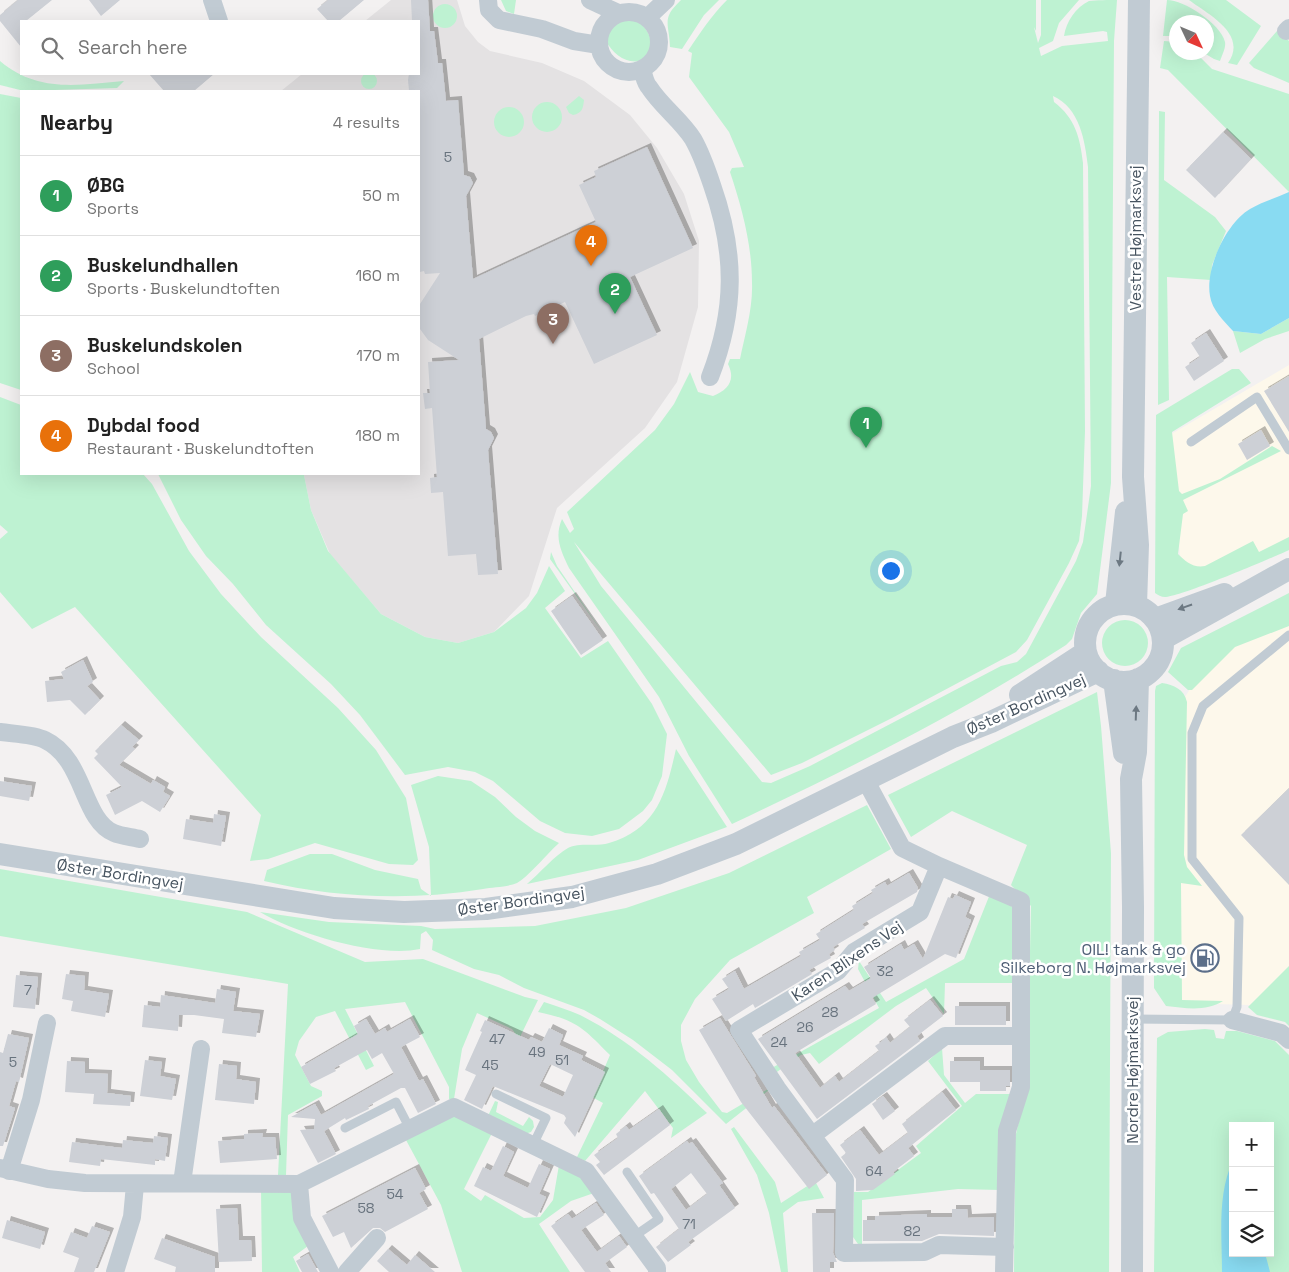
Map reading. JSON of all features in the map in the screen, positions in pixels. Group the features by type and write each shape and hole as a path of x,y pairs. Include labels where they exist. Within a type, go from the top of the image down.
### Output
{"street":[{"path":"212,0 218,20"},
{"path":"488,0 489,10 499,20 542,29 574,41 599,45"},
{"path":"590,0 618,14"},
{"path":"647,18 666,0"},
{"name":"Vestre Højmarksvej","path":"1126,605 1138,545 1133,477 1135,190 1139,0"},
{"path":"628,12 647,18 654,25 659,45 653,60 642,70 619,71 609,65 602,56 599,45 603,26 618,14 628,12"},
{"path":"642,70 648,87 674,114 693,140 706,167 726,233 732,274 727,323 710,377"},
{"path":"1159,629 1289,569"},
{"path":"1126,605 1144,609 1159,629 1161,657 1150,672 1138,679 1126,682 1106,676 1086,652 1086,634 1090,625 1102,611 1126,605"},
{"name":"Øster Bordingvej","path":"953,737 1086,652"},
{"name":"Øster Bordingvej","path":"0,854 334,908 404,912 486,909 572,897 657,874 736,844 953,737 1106,676"},
{"name":"Nordre Højmarksvej","path":"1106,676 1131,779"},
{"name":"Nordre Højmarksvej","path":"1132,1272 1133,1019 1131,779 1136,752 1138,679"},
{"path":"0,732 44,739 60,750 71,762 98,822 113,833 140,839"},
{"path":"866,781 902,848 939,866 1022,901 1021,1087 1007,1131 1004,1272"},
{"name":"Karen Blixens Vej","path":"939,866 920,912 854,952 838,971 739,1030 777,1088 845,1180 844,1254 924,1252 938,1245 1005,1247"},
{"path":"1232,1020 1281,1033 1289,1040"},
{"path":"47,1023 31,1100 4,1169 48,1179 135,1185 182,1183 299,1184 454,1107 586,1170 633,1237 658,1268 657,1272"},
{"path":"813,1135 945,1036 1020,1036"},
{"path":"182,1183 201,1048"},
{"path":"299,1184 302,1218 330,1272"},
{"path":"115,1272 132,1217 135,1185"},
{"path":"347,1272 377,1238"}],"lane":[{"path":"1191,442 1257,397 1289,450"},
{"path":"1133,1019 1232,1020 1237,1007 1239,918 1192,859 1192,732 1203,706 1289,635"},
{"path":"496,1094 546,1118 533,1144"},
{"path":"346,1128 396,1102 410,1129"},
{"path":"627,1172 660,1219 633,1237"}],"shaded area":[{"path":"391,0 457,0 465,26 478,42 490,51 542,63 584,81 630,115 657,148 684,194 699,241 698,307 677,382 645,428 557,508 529,596 494,632 458,643 425,637 381,614 330,554 311,510 304,475 420,475 420,90 282,90 301,75 420,75 420,20 366,20"},
{"path":"1289,365 1289,545 1182,574 1168,436"},
{"path":"1289,602 1289,969 1250,1005 1180,1003 1180,705 1222,638"}],"green space":[{"path":"501,0 516,0 514,14 506,11"},
{"path":"681,0 719,0 704,15 682,49 670,47 668,21 671,12"},
{"path":"727,0 1036,0 1036,31 1034,27 1038,43 1041,35 1041,0 1079,0 1059,23 1053,41 1039,48 1041,56 1062,46 1108,41 1107,32 1103,31 1064,36 1072,16 1084,4 1089,1 1117,0 1114,41 1111,483 1097,594 1081,613 1072,639 1066,645 944,718 732,824 689,756 659,697 569,568 561,550 559,538 562,519 570,533 574,529 567,512 655,430 674,404 690,372 698,392 713,396 723,391 731,380 728,364 730,359 740,359 751,302 752,269 746,227 730,172 732,168 744,167 729,132 689,77 692,53 688,51","holes":["1053,96 1069,108 1080,126 1088,167 1091,486 1083,542 1076,561 1026,654 1017,662 1001,666 810,766 771,783 762,782 601,586 574,542 771,775 802,763 892,718 1016,652 1027,640 1069,563 1079,541 1082,516 1085,431 1083,163 1078,136 1072,121 1054,102"]},
{"path":"1167,0 1183,4 1202,15 1169,15 1169,36 1163,36"},
{"path":"1189,0 1226,0 1261,26 1237,65 1228,63 1233,53 1233,43 1230,34 1214,18 1214,15 1210,15"},
{"path":"445,4 450,5 456,11 456,21 450,27 445,28 440,27 434,21 433,16 434,11 440,5"},
{"path":"626,19 637,19 645,27 651,44 651,55 645,59 638,61 626,60 614,52 606,41 608,29 617,22"},
{"path":"1214,25 1225,42 1220,61 1214,59"},
{"path":"1277,31 1289,41 1289,83 1254,68 1249,63"},
{"path":"1164,41 1169,41 1169,60 1203,60 1212,69 1289,94 1289,192 1168,70 1160,68"},
{"path":"0,61 20,75 44,82 75,85 124,81 117,88 55,90 20,90 0,85"},
{"path":"365,75 373,75 376,78 376,84 369,89 361,81"},
{"path":"0,94 20,98 20,390 0,383"},
{"path":"579,96 584,100 582,108 580,112 573,115 569,113 566,107"},
{"path":"547,102 553,103 561,111 561,123 553,131 547,132 541,131 533,123 532,117 533,111 541,103"},
{"path":"509,107 520,111 524,122 520,133 509,137 498,133 494,122 498,111"},
{"path":"1159,111 1165,112 1164,180 1215,217 1226,231 1212,265 1211,280 1167,277 1169,400 1158,405"},
{"path":"1289,318 1289,331 1265,339 1240,353 1233,331 1261,334"},
{"path":"1232,369 1239,369 1251,383 1172,432 1179,491 1182,494 1220,479 1272,446 1281,451 1183,500 1188,511 1183,514 1178,554 1190,564 1205,566 1253,541 1259,552 1289,537 1289,550 1188,591 1165,597 1161,596 1155,593 1156,415"},
{"path":"0,397 20,405 20,475 144,475 152,484 189,551 221,594 261,637 338,708 376,750 406,798 418,860 413,865 389,864 315,843 268,859 250,861 261,815 75,607 32,629 0,592 0,539 8,532 0,525"},
{"path":"158,475 304,475 311,510 328,551 381,614 425,637 458,643 494,632 526,608 537,593 549,566 565,591 545,608 581,658 608,641 652,704 667,734 662,776 652,800 643,811 619,829 592,836 565,833 540,821 493,781 475,772 448,767 405,775 360,715 331,684 266,625 233,584 206,556 181,520"},
{"path":"551,552 557,566 605,636 550,559"},
{"path":"1289,593 1289,626 1235,647 1192,690 1188,690 1168,672 1181,648"},
{"path":"1121,620 1129,620 1138,624 1144,630 1148,643 1144,656 1138,662 1129,666 1121,666 1112,662 1106,656 1102,647 1102,639 1106,630 1112,624"},
{"path":"1162,683 1178,688 1184,694 1187,702 1184,855 1187,867 1202,886 1181,883 1182,1000 1223,1001 1203,1008 1166,1006 1154,988 1155,691 1156,686"},
{"path":"1097,692 1111,853 1109,1272 1014,1272 1015,1138 1027,1087 1031,906 1011,885 1027,845 952,811 911,837 888,795"},
{"path":"676,749 727,827 638,860 527,884 552,860 572,846 609,843 625,837 638,829 649,819 657,807 668,780"},
{"path":"438,776 471,781 495,797 516,817 535,831 559,843 532,871 517,883 431,895 429,847 411,785"},
{"path":"867,805 891,849 807,897 814,913 730,960 695,999 681,1025 681,1041 686,1060 699,1082 722,1112 727,1113 769,1090 726,1124 672,1070 633,1040 584,1010 524,988 499,975 474,969 432,950 433,940 426,931 421,934 420,949 403,951 383,950 361,947 316,936 260,912 329,922 421,926 435,929 535,926 626,908 729,873"},
{"path":"310,854 332,854 375,870 418,879 421,889 430,895 373,896 346,894 291,887 264,881 267,870"},
{"path":"0,869 247,912 365,962 423,959 525,997 538,1000 519,1039 512,1029 477,1013 462,1049 454,1099 449,1099 449,1087 405,1002 345,1009 374,1066 366,1070 335,1011 316,1017 299,1041 295,1055 311,1086 322,1091 322,1096 288,1115 286,1175 278,1175 288,984 0,936"},
{"path":"990,894 1008,902 1016,912 1016,983 945,983 944,1014 926,988 896,1006 819,1064 810,1053 801,1055 774,1074 770,1069 879,1008 858,969 859,961 886,1002 964,959"},
{"path":"1289,966 1289,1026 1285,1022 1257,1015 1248,1007"},
{"path":"544,1002 580,1015 615,1035 663,1072 707,1113 671,1138 673,1128 645,1091 585,1161 577,1157 603,1103 592,1097 610,1055 578,1026 562,1018 538,1012"},
{"path":"1205,1029 1214,1030 1216,1038 1224,1039 1226,1031 1237,1031 1275,1041 1289,1055 1289,1272 1154,1272 1157,1038 1168,1032"},
{"path":"942,1048 944,1075 965,1103 976,1094 1012,1094 1000,1190 958,1189 862,1200 862,1245 858,1244 853,1237 854,1192 868,1192 921,1153 916,1146 962,1106 928,1061"},
{"path":"495,1101 498,1102 496,1112 523,1126 529,1117 533,1121 534,1127 531,1132 525,1134 488,1116"},
{"path":"455,1114 492,1133 464,1189 481,1201 485,1195 524,1218 540,1217 553,1200 559,1165 585,1177 594,1193 571,1201 539,1224 570,1272 462,1272 441,1205 406,1140"},
{"path":"734,1127 775,1182 781,1203 815,1181 824,1198 798,1202 783,1213 788,1272 781,1272 769,1213 757,1175 731,1129"},
{"path":"261,1189 291,1189 308,1246 293,1257 300,1272 262,1272"}],"water":[{"path":"1289,192 1289,318 1261,334 1233,331 1216,311 1211,301 1209,285 1214,260 1225,236 1241,216 1250,209"},
{"path":"1229,1170 1229,1257 1266,1257 1270,1272 1222,1272 1222,1201"}],"building":[{"path":"18,0 52,0 27,20 20,20 20,46 0,21 0,15"},
{"path":"89,0 120,0 101,16"},
{"path":"328,0 364,0 340,20 327,20 317,9"},
{"path":"411,0 428,0 430,31 434,31 438,63 442,63 446,101 458,100 464,175 470,177 473,183 466,196 473,279 596,222 579,185 596,177 594,171 647,147 693,248 630,277 657,335 594,364 565,302 535,316 534,314 526,316 479,339 486,429 491,432 494,438 488,450 498,574 478,575 476,554 448,556 443,492 431,493 430,478 437,477 432,408 425,409 423,393 430,393 428,362 459,360 428,340 420,329 420,304 440,273 425,274 424,271 420,272 420,90 409,90 408,80 409,75 420,75 420,20 412,20"},
{"path":"150,75 213,75 195,90 163,90"},
{"path":"1223,132 1251,159 1215,198 1186,170"},
{"path":"1206,333 1224,361 1194,381 1185,367 1200,357 1191,343"},
{"path":"1289,376 1289,432 1264,391"},
{"path":"1261,430 1270,446 1247,460 1238,444"},
{"path":"572,596 603,640 581,655 551,611"},
{"path":"83,660 93,682 87,686 100,700 85,715 70,700 47,702 45,681 64,679 61,672"},
{"path":"121,725 139,740 132,747 135,749 119,765 151,784 153,780 165,787 163,792 170,796 160,812 142,801 115,815 106,795 122,787 94,758 98,754 95,751"},
{"path":"0,781 32,786 29,801 0,796"},
{"path":"1289,788 1289,885 1241,835"},
{"path":"214,814 226,816 221,846 183,839 186,819 213,823"},
{"path":"909,873 918,888 917,892 862,924 865,928 833,947 835,950 829,954 831,958 809,970 812,974 755,1008 753,1004 726,1021 712,999 729,989 722,979 735,971 744,989 801,956 799,952 820,940 816,934 854,910 852,906 873,893 871,890 885,882 887,886"},
{"path":"955,895 971,902 965,917 971,920 956,958 945,954 872,998 876,1004 795,1053 820,1088 835,1076 839,1082 879,1051 875,1046 886,1037 890,1043 910,1027 904,1020 930,1000 943,1016 917,1036 920,1041 817,1119 758,1039 845,986 849,991 871,978 864,967 901,944 904,950 914,944 923,959 948,897 953,899"},
{"path":"66,974 85,976 84,990 109,994 105,1017 71,1011 73,1001 62,999"},
{"path":"16,975 38,977 35,1009 13,1007"},
{"path":"217,989 236,992 233,1011 260,1014 256,1037 222,1033 224,1019 194,1015 179,1015 178,1031 142,1027 144,1005 160,1007 161,995 215,1003"},
{"path":"955,1006 1006,1006 1006,1025 955,1025"},
{"path":"720,1018 756,1076 754,1077 772,1108 774,1106 827,1175 809,1189 741,1102 699,1030"},
{"path":"366,1019 375,1034 385,1028 387,1032 410,1019 420,1037 401,1047 419,1081 423,1079 436,1104 418,1113 405,1088 401,1088 368,1106 369,1109 346,1120 345,1118 324,1131 336,1154 318,1163 300,1130 314,1129 315,1119 291,1117 315,1104 321,1115 394,1074 382,1053 372,1059 367,1050 334,1068 336,1071 310,1084 301,1067 358,1034 354,1026"},
{"path":"485,1020 529,1040 531,1037 542,1042 549,1028 563,1035 559,1045 583,1056 581,1060 605,1072 575,1137 564,1123 566,1118 564,1115 493,1086 482,1109 464,1100 476,1075 465,1070 482,1032 480,1031","holes":["550,1064 573,1075 563,1097 539,1086"]},
{"path":"8,1034 29,1038 19,1082 16,1081 9,1106 15,1108 3,1146 0,1146 0,1052 3,1053"},
{"path":"145,1060 162,1062 160,1076 176,1079 172,1100 140,1096"},
{"path":"67,1061 85,1062 85,1073 108,1074 107,1093 131,1096 130,1106 93,1104 94,1094 65,1092"},
{"path":"950,1061 980,1061 980,1070 1010,1070 1010,1086 1006,1086 1006,1091 980,1091 980,1082 950,1082"},
{"path":"219,1064 237,1066 236,1079 256,1082 254,1104 215,1100"},
{"path":"942,1092 956,1110 908,1148 914,1156 893,1172 895,1174 873,1190 856,1191 856,1179 841,1157 846,1153 840,1145 860,1130 879,1155 908,1133 902,1124"},
{"path":"883,1096 895,1111 883,1120 872,1104"},
{"path":"659,1109 670,1125 604,1175 596,1165 600,1162 594,1155 618,1138 616,1134 626,1126 629,1130"},
{"path":"263,1133 262,1137 275,1137 277,1159 220,1163 218,1141 244,1139 244,1134"},
{"path":"154,1136 168,1138 165,1161 155,1159 155,1165 101,1159 100,1166 69,1162 72,1142 122,1148 123,1140 153,1143"},
{"path":"687,1141 689,1144 692,1142 723,1183 719,1185 735,1208 688,1242 691,1245 668,1262 656,1247 679,1229 654,1193 651,1194 639,1176","holes":["691,1173 707,1194 686,1210 671,1189"]},
{"path":"503,1146 514,1152 503,1176 528,1188 539,1164 550,1169 539,1194 546,1197 537,1217 474,1186 483,1167 491,1171"},
{"path":"415,1168 426,1189 419,1193 428,1209 385,1232 380,1228 373,1228 351,1248 344,1232 333,1237 322,1216"},
{"path":"596,1203 604,1215 581,1230 597,1252 619,1236 627,1247 605,1263 611,1272 585,1272 551,1226 568,1214 572,1219"},
{"path":"237,1208 239,1240 251,1240 252,1261 219,1262 216,1209"},
{"path":"952,1209 967,1209 968,1218 994,1217 994,1236 939,1234 922,1241 863,1241 863,1220 875,1220 875,1216 927,1214 927,1217 952,1217"},
{"path":"812,1213 834,1213 833,1253 837,1262 830,1262 830,1272 813,1272"},
{"path":"7,1220 45,1232 40,1249 2,1238"},
{"path":"92,1226 110,1232 94,1272 74,1272 79,1258 63,1252 71,1232 87,1238"},
{"path":"162,1238 215,1257 215,1272 175,1272 176,1267 154,1259"},
{"path":"388,1249 407,1265 415,1255 435,1272 389,1272 377,1261"},
{"path":"308,1254 318,1272 302,1272 296,1261"}],"place":[{"name":"Dybdal food","path":"591,266"},
{"name":"Buskelundhallen","path":"615,314"},
{"name":"Buskelundskolen","path":"553,344"},
{"name":"ØBG","path":"866,448"},
{"name":"OIL! tank & go Silkeborg N. Højmarksvej","path":"1205,958"}]}
